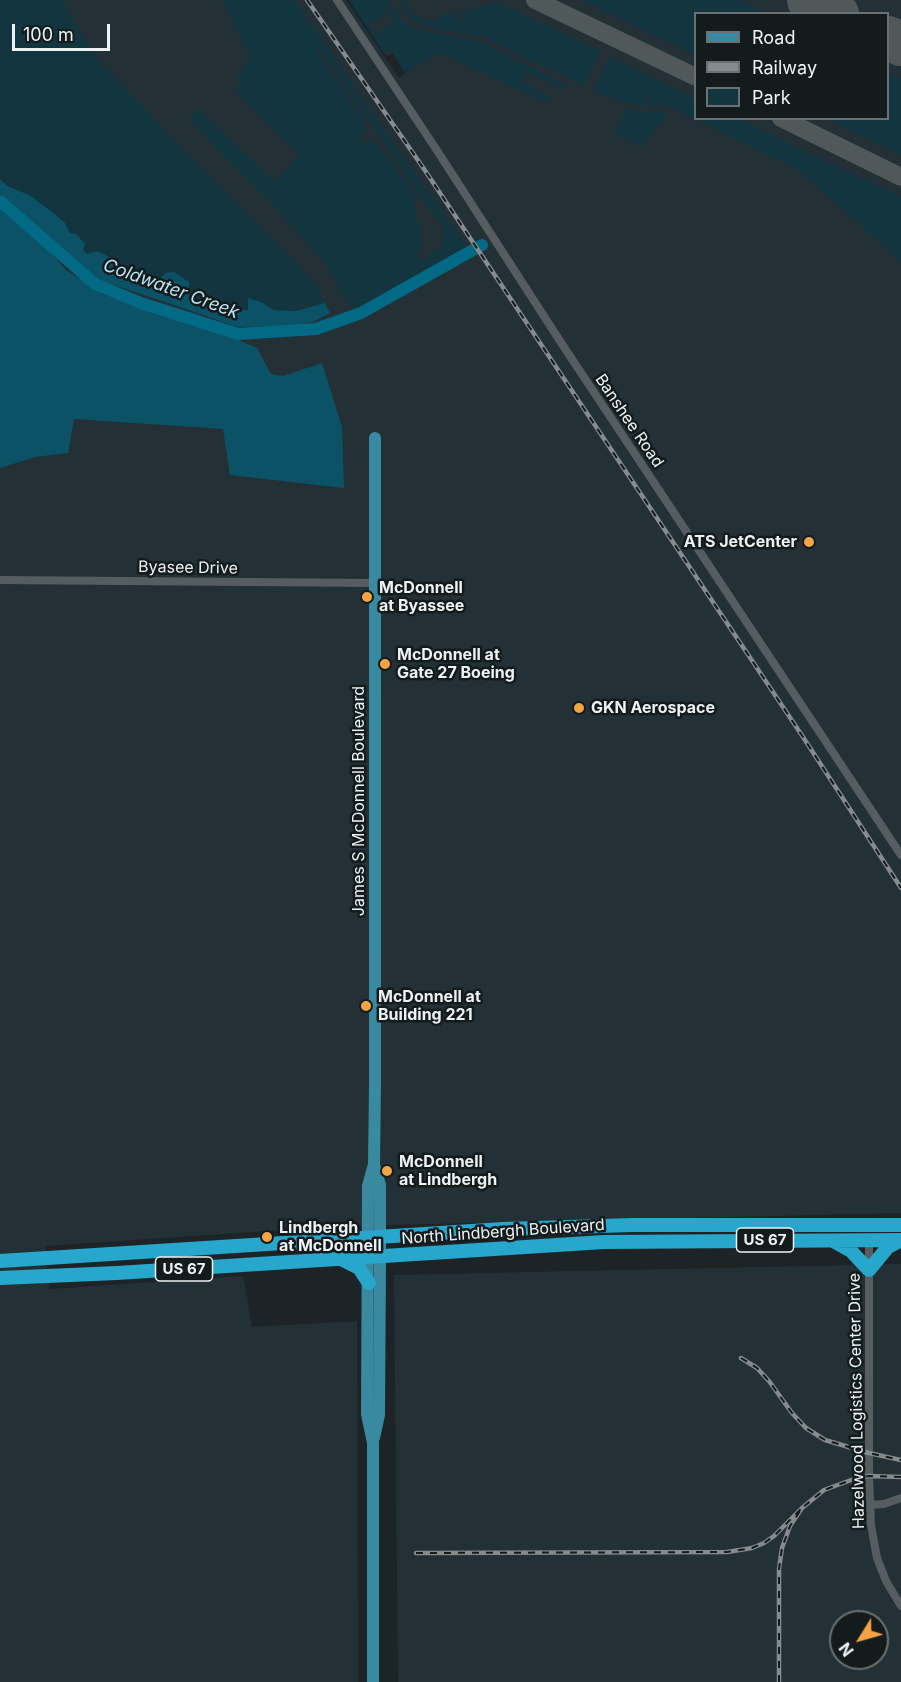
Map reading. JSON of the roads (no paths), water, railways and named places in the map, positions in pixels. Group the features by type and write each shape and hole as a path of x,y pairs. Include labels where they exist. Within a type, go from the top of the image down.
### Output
{"highway":[{"name":"North Lindbergh Boulevard","path":"0,1261 484,1230 633,1225 901,1225"},
{"path":"832,1240 851,1251 869,1270 888,1247 901,1240"},
{"name":"North Lindbergh Boulevard","path":"0,1278 99,1275 611,1242 901,1240"},
{"path":"338,1259 359,1268 369,1283"}],"main road":[{"name":"James S McDonnell Boulevard","path":"373,1682 373,1443 379,1414 374,1237 368,1186 374,1164 375,1085 375,438"},
{"name":"James S McDonnell Boulevard","path":"373,1443 367,1414 369,1283 374,1257"}],"street":[{"name":"Banshee Road","path":"337,0 901,855"},
{"name":"Byasee Drive","path":"0,580 375,583"},
{"name":"Hazelwood Logistics Center Drive","path":"869,1225 871,1526 877,1558 886,1581 901,1605"},
{"path":"870,1505 884,1504 901,1498"}],"waterway":[{"name":"Coldwater Creek","path":"0,201 95,284 141,303 238,334 316,329 361,313 482,245"}],"railway":[{"path":"307,0 424,169 803,737 901,888"},
{"path":"741,1358 757,1368 806,1428 825,1440 901,1460"},
{"path":"779,1682 779,1569 782,1548 790,1526 802,1508 824,1490 869,1476 901,1477"},
{"path":"416,1553 727,1552 752,1548 764,1543 802,1508"}],"place":[{"name":"ATS JetCenter","path":"809,542"},
{"name":"McDonnell at Byassee","path":"367,597"},
{"name":"McDonnell at Gate 27 Boeing","path":"385,664"},
{"name":"GKN Aerospace","path":"579,708"},
{"name":"McDonnell at Building 221","path":"366,1006"},
{"name":"McDonnell at Lindbergh","path":"387,1171"},
{"name":"Lindbergh at McDonnell","path":"267,1237"}]}
